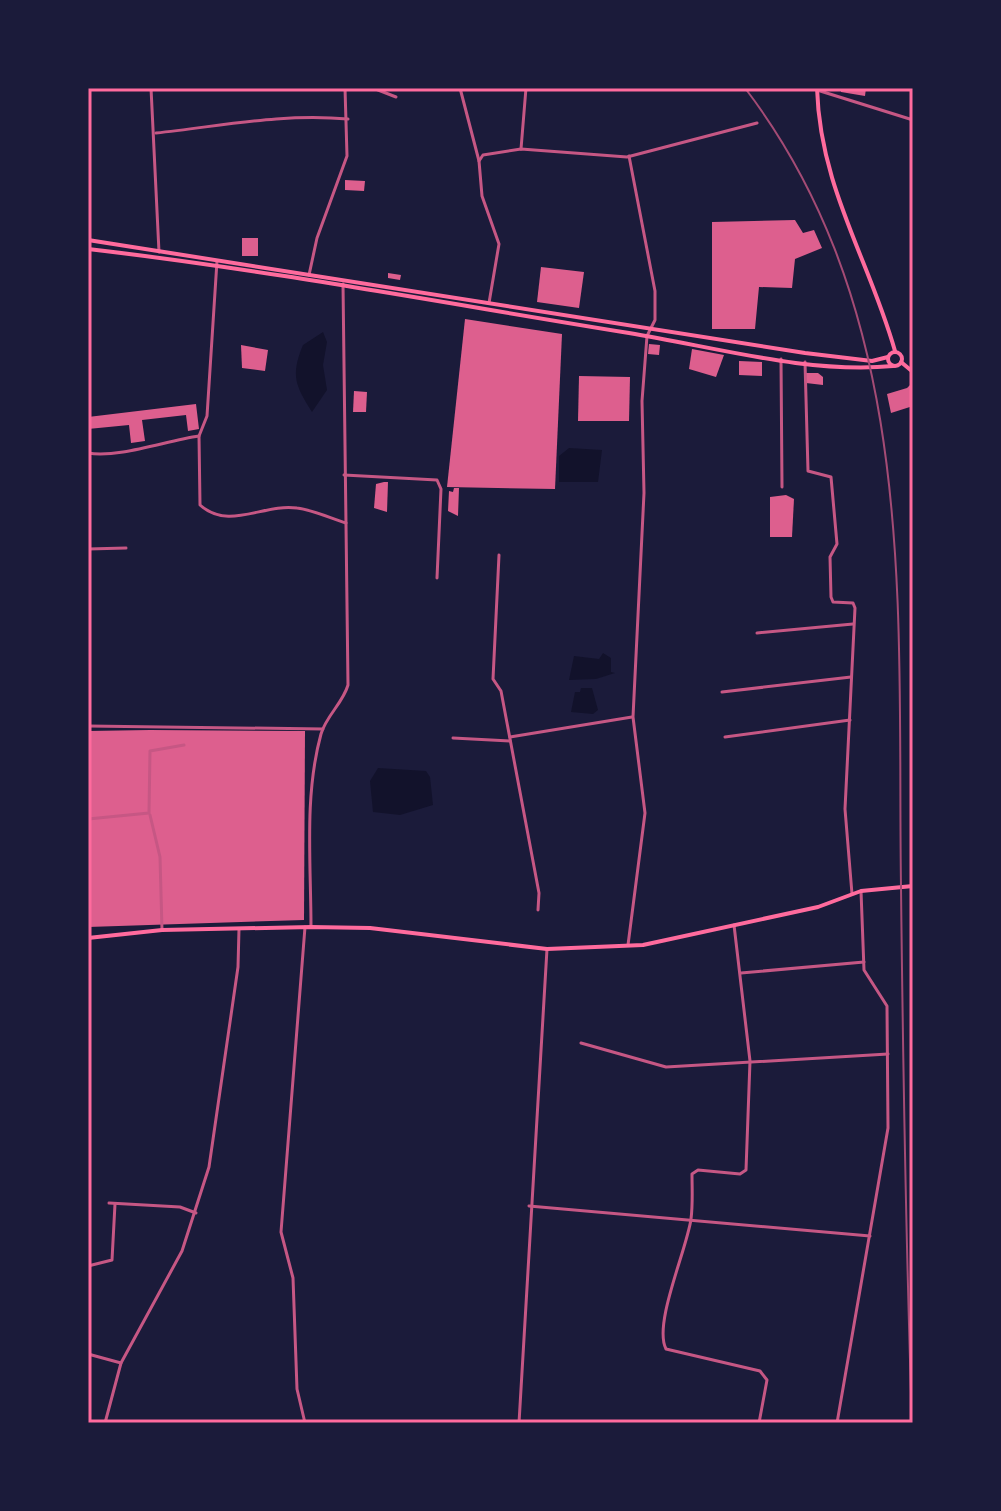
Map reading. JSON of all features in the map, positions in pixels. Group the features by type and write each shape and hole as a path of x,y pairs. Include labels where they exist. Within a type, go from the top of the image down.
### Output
{"main road":[{"path":"817,89 825,152 839,207 895,351 901,355 901,362"},
{"path":"88,240 781,359 873,369 901,362"},
{"path":"88,249 217,268 309,275 343,283"},
{"path":"426,297 489,303 827,356 872,361 888,357 895,351"},
{"path":"701,345 703,336"},
{"path":"748,353 749,344"},
{"path":"827,356 827,365"},
{"path":"888,357 893,366"},
{"path":"901,362 913,372"},
{"path":"88,938 162,930 308,927 370,928 547,949 628,945 818,907 861,891 913,886"}],"street":[{"path":"151,88 156,133 159,252"},
{"path":"309,275 317,238 347,156 345,88"},
{"path":"373,88 396,97"},
{"path":"460,88 479,161 482,196 499,244 489,303"},
{"path":"521,149 526,88"},
{"path":"817,89 913,120"},
{"path":"156,133 248,123 278,116 348,119"},
{"path":"479,161 490,152 521,149 629,156 757,123"},
{"path":"628,945 645,813 633,717 643,536 642,401 647,336 652,327 655,291 629,156"},
{"path":"217,261 207,416 199,436 200,505 211,514 241,516 296,507 346,523"},
{"path":"305,1423 297,1389 293,1278 281,1232 308,927 310,802 323,729 336,711 348,685 343,283"},
{"path":"781,359 782,487"},
{"path":"805,362 808,471 831,477 837,544 830,557 831,597 833,602 854,605 845,830 852,894"},
{"path":"88,453 120,454 151,444 199,436"},
{"path":"344,475 437,480 441,489 437,578"},
{"path":"88,549 126,548"},
{"path":"499,555 493,679 501,691 539,893 538,910"},
{"path":"757,633 854,624"},
{"path":"722,692 851,677"},
{"path":"453,738 510,739 633,717"},
{"path":"725,737 850,720"},
{"path":"88,726 323,729"},
{"path":"162,930 160,857 149,813 150,751 184,745"},
{"path":"88,819 149,813"},
{"path":"837,1423 888,1128 887,1006 864,970 861,891"},
{"path":"734,925 750,1061 746,1170 740,1174 694,1171 691,1219 666,1316 663,1347 760,1371 767,1380 759,1423"},
{"path":"105,1423 121,1363 182,1251 216,1140 238,967 239,929"},
{"path":"519,1423 529,1206 547,949"},
{"path":"741,973 864,962"},
{"path":"581,1043 666,1067 888,1054"},
{"path":"109,1203 180,1207 196,1213"},
{"path":"88,1266 111,1263 115,1204"},
{"path":"529,1206 870,1236"},
{"path":"88,1354 121,1363"}],"shaded area":[{"path":"323,332 327,342 323,365 327,390 312,412 299,388 297,365 303,345"},
{"path":"569,448 602,450 598,482 559,482 559,456"},
{"path":"603,653 611,658 611,672 615,673 596,679 569,680 574,656 599,659"},
{"path":"581,688 592,688 598,710 593,714 571,712 575,692 580,692"},
{"path":"378,768 426,771 430,777 433,805 400,815 373,812 370,781"}],"building":[{"path":"841,88 866,88 865,96 841,92"},
{"path":"345,180 365,181 364,191 345,190"},
{"path":"795,220 803,233 814,230 822,248 795,259 792,288 759,287 755,329 712,329 712,222"},
{"path":"242,238 258,238 258,256 242,256"},
{"path":"541,267 584,272 579,308 537,302"},
{"path":"388,273 401,275 400,280 388,278"},
{"path":"465,319 562,334 555,489 447,487"},
{"path":"649,344 660,345 659,355 648,354"},
{"path":"241,345 268,350 265,371 242,368"},
{"path":"692,349 724,355 716,377 689,369"},
{"path":"739,361 762,362 762,376 739,375"},
{"path":"806,373 818,373 823,377 823,385 806,383"},
{"path":"579,376 630,377 629,421 578,421"},
{"path":"913,382 913,406 891,413 887,394 907,388"},
{"path":"354,391 367,392 366,412 353,412"},
{"path":"196,404 199,429 188,431 186,415 142,420 145,441 131,443 129,425 88,429 88,417"},
{"path":"388,482 387,512 374,508 376,484"},
{"path":"454,488 459,488 458,516 448,511 449,491 453,492"},
{"path":"786,495 794,499 792,537 770,537 770,497"},
{"path":"88,731 305,731 304,920 88,927"}],"railway":[{"path":"745,88 802,177 843,272 871,370 888,471 900,679 904,1088 912,1423"}]}
